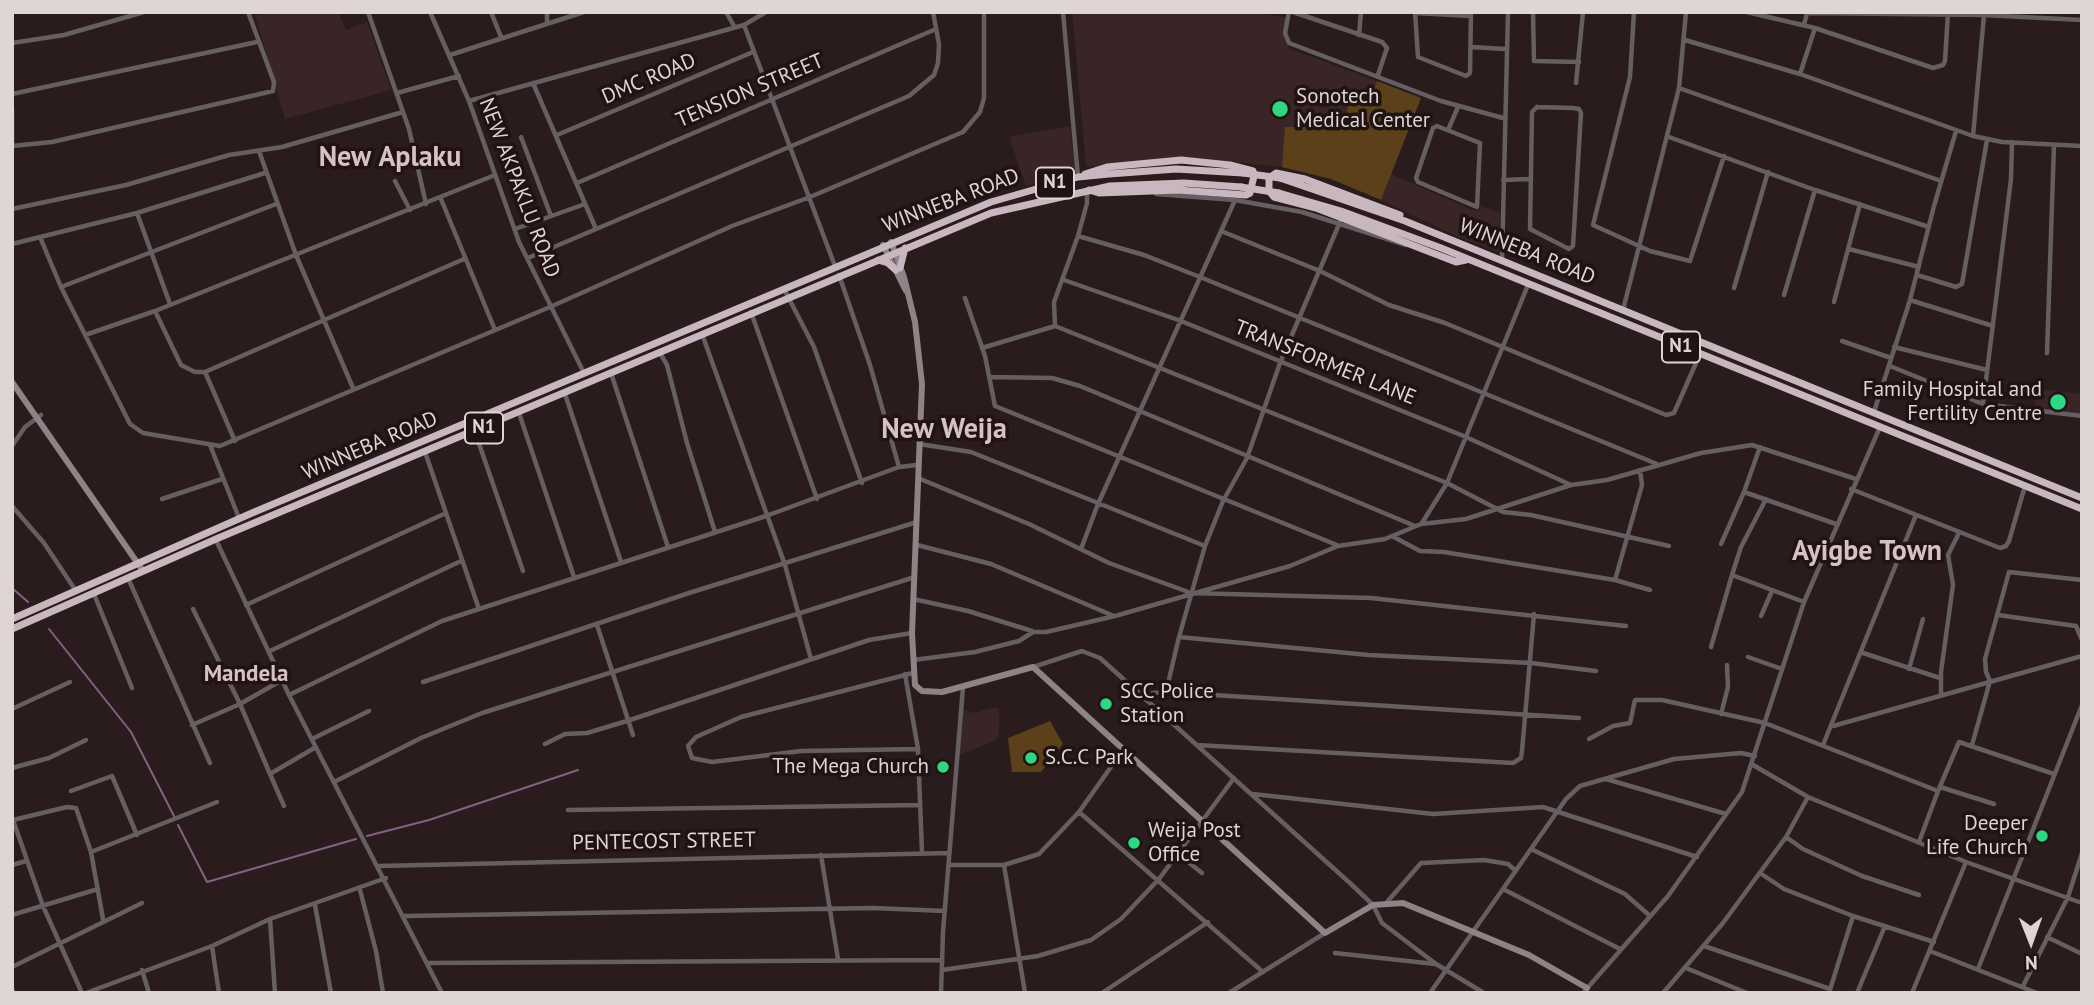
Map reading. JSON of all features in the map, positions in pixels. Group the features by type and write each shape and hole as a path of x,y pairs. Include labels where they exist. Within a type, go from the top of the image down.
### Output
{"highway":[{"path":"1080,177 1107,167 1181,160 1230,164 1254,174 1250,193 1246,195 1207,190 1099,193 1088,189"},
{"name":"WINNEBA ROAD","path":"12,619 252,513 991,202 1080,177 1176,169 1280,178 1347,199 2082,498"},
{"path":"1427,230 1388,208 1325,186 1276,173 1269,178 1269,191 1274,197 1316,208 1456,262 1466,259"},
{"name":"WINNEBA ROAD","path":"12,629 143,570 565,394 956,226 991,213 1088,189 1146,183 1241,187 1279,193 1341,211 1466,259 2082,509"},
{"path":"953,217 956,226"},
{"path":"877,260 898,269 905,247"},
{"path":"1689,350 1698,351 1704,343"},
{"path":"1821,403 1826,393"},
{"path":"252,513 256,522"},
{"path":"25,614 28,622"}],"street":[{"path":"12,43 64,35 122,15 144,12"},
{"path":"12,108 12,145 52,142 270,93 274,90 274,82 248,13 255,12"},
{"path":"368,12 403,112 426,204"},
{"name":"NEW AKPAKLU ROAD","path":"430,12 469,101 515,229 550,307 584,373"},
{"path":"491,12 502,38"},
{"path":"547,12 547,24"},
{"path":"450,55 584,12"},
{"path":"726,12 734,26"},
{"path":"469,101 744,25 766,12"},
{"path":"528,258 898,101 934,75 938,63 933,12"},
{"path":"40,237 117,403 135,429 210,445 235,441 732,226 810,197 963,132 974,122 984,98 984,12"},
{"path":"1063,12 1080,177"},
{"path":"1378,75 1387,48 1382,42 1359,35 1315,15 1291,12 1286,41 1458,107 1503,118"},
{"path":"1359,35 1361,12"},
{"path":"1502,261 1503,118 1508,12"},
{"path":"1533,12 1534,61 1579,62"},
{"path":"1576,83 1583,12"},
{"path":"1634,12 1630,77 1593,225 1640,246 1690,261 1724,156"},
{"path":"1622,311 1669,136 1679,88 1686,12"},
{"path":"1747,12 1815,28 1912,63 1938,68 1945,61 1948,13"},
{"path":"1415,13 1471,14 1470,73 1466,76 1423,60 1417,52 1415,13"},
{"path":"1804,25 1804,15 1808,13 1948,13 2082,20"},
{"path":"1973,136 1984,15"},
{"path":"744,25 835,266"},
{"path":"1800,74 1815,28"},
{"name":"TENSION STREET","path":"577,183 936,29"},
{"path":"1685,40 1800,74 1987,140 2082,146"},
{"path":"12,94 257,42"},
{"path":"1471,47 1506,49"},
{"name":"DMC ROAD","path":"557,135 753,52"},
{"path":"397,93 459,76"},
{"path":"533,83 596,229"},
{"path":"1679,88 1941,181"},
{"path":"1448,130 1458,107"},
{"path":"1532,108 1579,109 1581,113 1573,246 1569,249 1530,229 1529,179 1532,108"},
{"path":"12,209 126,185 229,155 259,151 403,112"},
{"path":"1433,128 1448,130 1480,143 1477,207 1416,178 1433,128"},
{"path":"1873,414 1910,300 1956,131"},
{"path":"1669,136 1815,190 1929,227"},
{"path":"521,137 551,216"},
{"path":"1917,275 1956,287 1962,284 1987,140"},
{"path":"1983,404 2011,179 2012,142"},
{"path":"2047,353 2054,145"},
{"path":"259,151 296,256 353,388"},
{"path":"1734,288 1768,172"},
{"path":"12,244 137,213 265,173"},
{"path":"85,335 296,256 495,175"},
{"path":"1503,180 1529,179"},
{"path":"395,181 410,210"},
{"path":"1055,326 1052,308 1078,236 1088,189"},
{"path":"1784,295 1815,190"},
{"path":"1117,192 1235,200 1321,215 1391,243 1411,245"},
{"path":"441,199 495,330"},
{"path":"1081,550 1098,503 1235,200"},
{"path":"61,287 276,204"},
{"path":"515,229 585,204"},
{"path":"1834,302 1860,204"},
{"path":"137,213 170,304"},
{"path":"1166,692 1205,546 1223,501 1247,458 1280,363 1339,222"},
{"path":"1221,231 1320,271 1389,305 1445,323 1666,415 1674,413 1700,354"},
{"path":"1078,236 1144,255 1200,277 1658,465"},
{"path":"887,244 907,294 921,360 922,410 917,465 913,660 909,674 918,749 922,852"},
{"path":"1849,249 1919,267"},
{"path":"155,311 181,365 195,372 205,372 464,259"},
{"path":"839,275 870,365 900,467"},
{"name":"TRANSFORMER LANE","path":"1064,280 1181,321 1466,437 1571,485"},
{"path":"1419,525 1447,483 1528,285"},
{"path":"784,288 814,347 862,483"},
{"path":"965,298 982,348 995,406 1338,546"},
{"path":"1910,300 1993,326"},
{"path":"751,312 817,499"},
{"path":"982,348 1055,326 1447,483 1503,512 1669,546"},
{"path":"702,333 785,565 811,659"},
{"path":"1842,341 1891,358"},
{"path":"1894,346 1987,370"},
{"path":"660,352 667,365 687,443 715,532"},
{"path":"1889,366 1983,404 2082,416"},
{"path":"205,372 235,441"},
{"path":"611,373 668,547"},
{"path":"990,377 1052,377 1247,458 1419,525"},
{"path":"12,382 39,416 143,570"},
{"path":"565,394 621,563"},
{"path":"519,413 575,577"},
{"path":"12,446 25,427 39,416"},
{"path":"1229,993 1373,905 1387,901 1403,902 1529,955 1585,990 1697,857 1742,792 1804,602 1851,489 1880,428"},
{"path":"475,432 523,571"},
{"path":"919,444 971,452 1205,546"},
{"path":"210,445 239,519"},
{"path":"914,599 968,611 1033,632 1046,632 1115,616 1290,566 1338,546 1392,536 1419,525 1466,519 1495,507 1571,485 1701,453 1752,445 1856,479"},
{"path":"1721,544 1760,447"},
{"path":"425,452 479,609"},
{"path":"289,695 410,635 479,609 817,499 900,467 917,465"},
{"path":"1615,580 1642,485 1640,470"},
{"path":"917,478 1109,563 1191,593 1360,597 1626,626"},
{"path":"162,499 222,479"},
{"path":"1851,489 1993,547 2006,546 2025,486"},
{"path":"1744,492 1836,524"},
{"path":"1711,647 1741,547 1766,499"},
{"path":"12,506 44,542 77,591"},
{"path":"246,605 446,513"},
{"path":"1823,745 1863,653 1916,515"},
{"path":"424,682 689,593 917,522"},
{"path":"1941,695 1940,678 1953,584 1948,555 1959,533"},
{"path":"1392,536 1420,551 1444,552 1615,580 1650,590"},
{"path":"216,539 284,679 289,695 386,878 442,993"},
{"path":"917,545 991,564 1115,616"},
{"path":"270,651 461,561"},
{"path":"1972,744 1990,681 1985,659 2010,571 2082,580"},
{"path":"1732,575 1804,602"},
{"path":"334,782 440,729 610,671 916,576"},
{"path":"128,577 209,763"},
{"path":"1761,616 1772,591"},
{"path":"94,594 132,688"},
{"path":"193,609 240,704 284,806"},
{"path":"1197,744 1513,763 1521,758 1527,715 1534,614"},
{"path":"1998,615 2076,626 2081,631 2082,640"},
{"path":"1909,669 1923,620"},
{"path":"597,625 633,734"},
{"path":"913,660 975,652 1019,641 1033,632"},
{"path":"545,744 565,734 587,733 627,721 869,640 912,633"},
{"path":"1179,637 1369,655 1531,663 1595,671"},
{"path":"909,674 922,691 942,692 1033,667 1071,653 1091,653 1197,744 1373,905 1382,923 1436,964 1484,993"},
{"path":"1863,653 1940,678"},
{"path":"1833,726 2082,656"},
{"path":"1748,657 1782,669"},
{"path":"1721,713 1728,687 1727,665"},
{"path":"1033,667 1325,933"},
{"path":"909,674 741,718 696,737 688,746 692,758 712,762 801,751 918,749"},
{"path":"192,725 240,704 284,679"},
{"path":"12,709 70,682"},
{"path":"942,993 941,960 963,687"},
{"path":"1146,700 1153,693 1166,692 1579,718"},
{"path":"1589,739 1613,726 1630,723 1635,700 1662,700 1765,723 1939,789 1994,804"},
{"path":"1978,969 2082,705"},
{"path":"312,739 369,711"},
{"path":"12,768 49,758 86,740"},
{"path":"1919,842 1956,745 1963,742 1972,744 2054,774"},
{"path":"270,774 316,747"},
{"path":"948,865 1004,865 1045,850 1079,811 1123,750"},
{"path":"1430,993 1533,850 1566,799 1580,786 1674,759 1741,753 1755,756"},
{"path":"1753,765 1808,797 1966,862 2014,876 2082,903"},
{"path":"71,792 112,776 137,835"},
{"path":"942,970 1055,952 1091,940 1121,919 1159,879 1234,778"},
{"path":"1604,779 1726,814"},
{"path":"1252,794 1433,814 1543,807 1697,857"},
{"path":"1662,993 1704,946 1760,873 1786,836 1808,797"},
{"path":"91,852 217,802"},
{"path":"568,810 920,805"},
{"path":"103,919 91,852 76,808 67,807 13,820 43,906 84,993 212,946 270,919 360,890 386,878"},
{"path":"1079,811 1263,972"},
{"path":"1786,836 1803,849 1862,876 1919,895"},
{"path":"1533,850 1625,894 1650,916"},
{"name":"PENTECOST STREET","path":"379,866 949,853"},
{"path":"2023,986 2068,897 2082,853"},
{"path":"1178,854 1202,873"},
{"path":"821,855 838,959"},
{"path":"1387,901 1421,863 1484,860 1508,864 1516,871"},
{"path":"12,865 26,861"},
{"path":"1912,993 1966,862"},
{"path":"1004,865 1025,993"},
{"path":"1760,873 1784,889 1853,916 1934,942"},
{"path":"12,915 98,889"},
{"path":"1503,889 1620,950"},
{"path":"360,890 376,951 383,993"},
{"path":"12,967 60,940 142,903"},
{"path":"315,905 331,993"},
{"path":"405,916 831,909 945,911"},
{"path":"1704,946 1829,991 1853,916"},
{"path":"270,919 275,993"},
{"path":"1102,993 1208,922"},
{"path":"1857,993 1885,926"},
{"path":"2046,937 2082,954"},
{"path":"212,946 219,993"},
{"path":"1930,951 2037,993"},
{"path":"1335,953 1436,964"},
{"path":"428,963 941,960"},
{"path":"1685,968 1734,991 1747,993"},
{"path":"142,970 149,993"}],"shaded area":[{"path":"338,12 346,30 367,22 391,90 285,119 255,15"},
{"path":"1072,12 1250,12 1286,17 1288,48 1377,81 1371,98 1351,99 1342,125 1286,127 1282,167 1199,158 1086,167"},
{"path":"1377,81 1421,98 1381,200 1331,179 1282,167 1285,127 1342,125 1351,98 1371,98"},
{"path":"1070,126 1075,169 1071,174 1026,186 1009,137"},
{"path":"1391,174 1472,210 1479,210 1481,206 1500,213 1499,252 1458,237 1381,200"},
{"name":"Family Hospital and Fertility Centre","path":"2037,389 2082,394 2082,416 2034,410"},
{"path":"996,707 999,709 999,733 995,741 959,755 963,709 974,713"},
{"name":"S.C.C Park","path":"1050,721 1063,744 1041,772 1012,772 1008,738"}],"waterway":[{"path":"12,588 28,602"},
{"path":"49,629 131,732 175,818"},
{"path":"367,836 429,820 578,770"},
{"path":"178,825 207,882 356,839"}],"place":[{"name":"Sonotech Medical Center","path":"1280,109"},
{"name":"Family Hospital and Fertility Centre","path":"2058,402"},
{"name":"SCC Police Station","path":"1106,704"},
{"name":"S.C.C Park","path":"1031,758"},
{"name":"The Mega Church","path":"943,767"},
{"name":"Deeper Life Church","path":"2042,836"},
{"name":"Weija Post Office","path":"1134,843"}],"district":[{"name":"New Aplaku","path":"390,158"},
{"name":"New Weija","path":"944,430"},
{"name":"Ayigbe Town","path":"1867,552"},
{"name":"Mandela","path":"246,674"}]}
